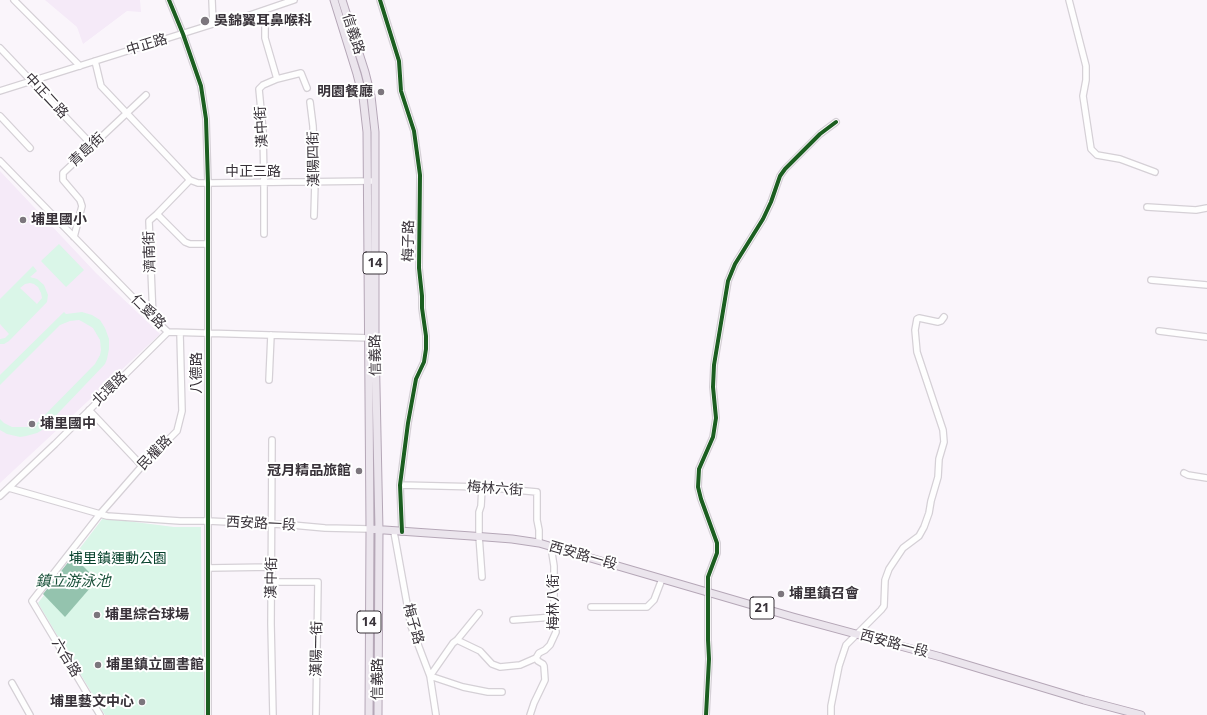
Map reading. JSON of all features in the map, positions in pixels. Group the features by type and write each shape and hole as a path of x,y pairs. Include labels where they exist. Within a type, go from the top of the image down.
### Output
{"main road":[{"name":"信義路","path":"334,0 363,97 367,132 367,338 370,529 369,715"},
{"name":"信義路","path":"342,0 365,72 371,96 375,132 375,339 379,530 378,715"},
{"name":"西安路一段","path":"370,529 479,536 539,543 941,657 1084,700 1141,715"}],"street":[{"path":"14,0 80,66"},
{"name":"八德路","path":"169,0 183,34 201,86 206,120 208,183 208,715"},
{"path":"212,0 213,24"},
{"name":"中正路","path":"0,91 294,0"},
{"name":"梅子路","path":"380,0 399,61 401,91 414,131 420,175 419,268 426,349 424,362 416,379 408,423 400,485 398,532 411,626 430,676 436,715"},
{"path":"1069,0 1086,66 1086,80 1083,96 1091,149 1097,155 1120,159 1155,172"},
{"path":"265,10 265,38 277,79 301,73 307,88"},
{"name":"中正二路","path":"0,48 92,145"},
{"path":"95,61 101,86 190,180"},
{"name":"漢中街","path":"264,234 262,118 259,90 264,85 277,79"},
{"name":"青島街","path":"74,237 82,206 80,200 63,180 63,173 146,95"},
{"name":"漢陽四街","path":"310,102 313,126 315,182 314,216"},
{"path":"0,116 30,148"},
{"path":"706,715 708,678 708,577 717,553 717,543 698,487 699,469 713,437 716,418 713,387 714,365 728,281 735,264 763,219 780,176 785,169 820,134 836,122"},
{"name":"仁愛路","path":"0,162 168,332 375,339"},
{"name":"中正三路","path":"190,180 198,183 375,181"},
{"name":"濟南街","path":"153,318 149,221 190,180"},
{"path":"1147,207 1196,210 1207,208"},
{"path":"157,214 185,242 190,244 208,244"},
{"path":"1151,280 1207,285"},
{"path":"831,715 831,706 839,666 846,645 884,606 885,580 889,569 904,548 919,536 929,513 938,477 939,459 944,442 943,430 917,352 915,330 917,319 919,318 938,322 944,317"},
{"path":"1159,331 1207,337"},
{"name":"北環路","path":"0,496 55,444 168,332"},
{"name":"民權路","path":"32,601 100,514 142,466 177,431 182,411 180,333"},
{"path":"269,380 271,336"},
{"path":"88,410 142,466"},
{"name":"漢中街","path":"272,440 271,624 273,715"},
{"path":"1184,473 1207,478"},
{"name":"梅林六街","path":"400,485 482,487 537,492 539,543"},
{"path":"482,487 481,506 479,512 482,577"},
{"name":"西安路一段","path":"9,488 107,516 180,521 370,529"},
{"name":"梅林八街","path":"536,658 539,653 550,646 556,632 554,617 554,566 551,546"},
{"path":"208,568 272,567"},
{"path":"591,607 647,607 654,600 662,579"},
{"name":"漢陽一街","path":"272,582 318,582 316,715"},
{"name":"六合路","path":"32,601 100,715"},
{"path":"479,613 453,643 430,676 463,687 488,692 502,692"},
{"path":"513,620 554,617"},
{"path":"457,640 480,651 492,664 500,667 520,665 536,658 543,664 546,676 545,682 534,703 530,715"},
{"path":"12,683 30,715"}],"shaded area":[{"path":"45,0 140,0 141,12 127,11 83,44 77,27"},
{"name":"埔里國中","path":"0,171 96,273 160,334 0,483"}],"green space":[{"path":"59,244 84,270 66,287 41,261"},
{"path":"33,266 37,271 30,277 37,279 44,285 48,295 47,302 9,341 4,344 0,344 0,339 5,338 9,334 0,324 0,299","holes":["25,284 34,284 38,287 42,298 37,304 20,288"]},
{"path":"64,312 66,314 82,312 92,315 100,320 109,339 109,349 105,364 42,430 37,433 20,437 7,434 0,430 0,419 12,427 28,427 36,424 95,364 100,355 100,340 93,328 79,320 70,321 60,325 0,385 0,375"},
{"name":"埔里鎮運動公園","path":"103,518 174,527 201,527 202,648 206,715 105,715 38,603"}],"water":[{"name":"鎮立游泳池","path":"73,556 97,580 65,617 43,594"}],"cycle path":[{"path":"169,0 183,34 201,86 206,119 208,183 208,715"},
{"path":"380,0 399,61 401,91 414,131 420,175 419,268 426,349 424,362 416,379 408,423 400,485 402,532"},
{"path":"706,715 709,659 708,577 717,553 717,543 698,487 699,469 713,437 716,418 713,387 714,365 728,281 735,264 763,219 780,176 785,169 820,134 836,122"}],"place":[{"name":"吳錦翼耳鼻喉科","path":"205,21"},
{"name":"明園餐廳","path":"381,92"},
{"name":"埔里國小","path":"23,220"},
{"name":"埔里國中","path":"32,424"},
{"name":"冠月精品旅館","path":"359,471"},
{"name":"埔里鎮召會","path":"781,594"},
{"name":"埔里綜合球場","path":"97,615"},
{"name":"埔里鎮立圖書館","path":"98,665"},
{"name":"埔里藝文中心","path":"142,702"}]}
